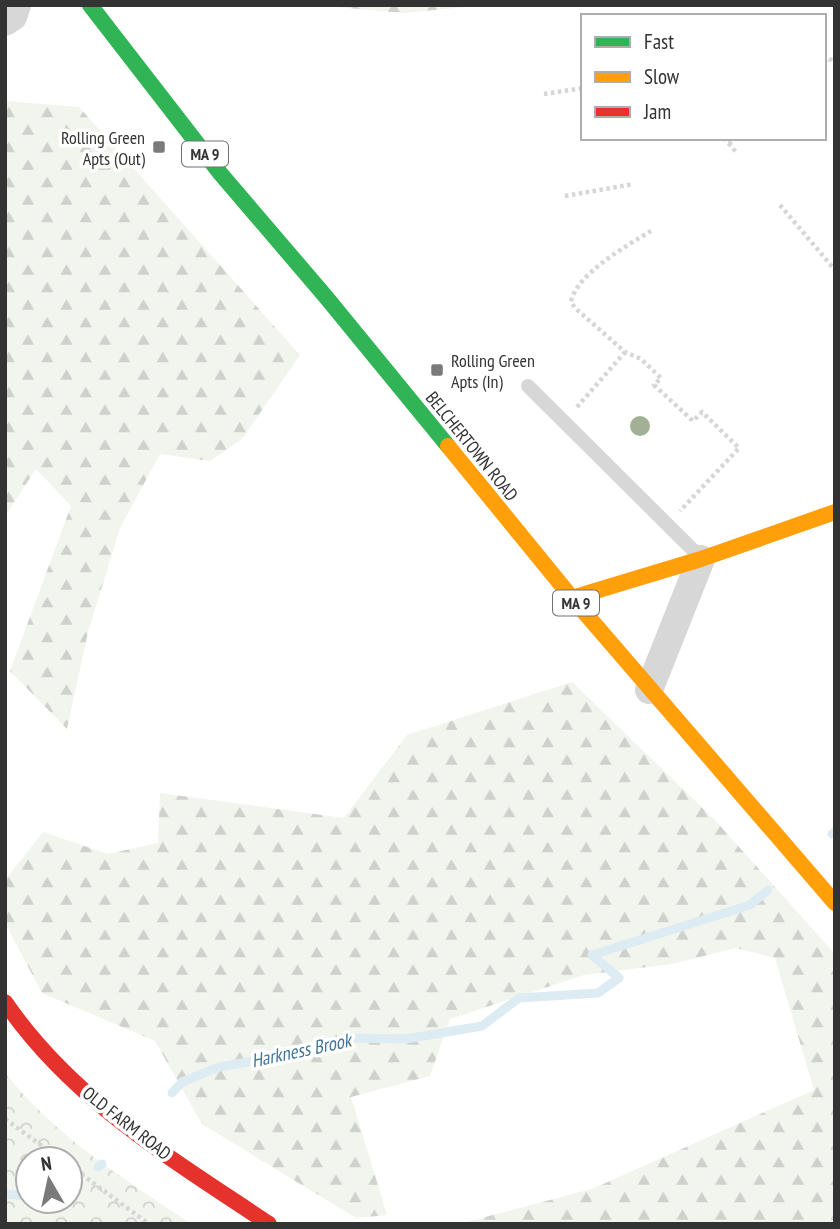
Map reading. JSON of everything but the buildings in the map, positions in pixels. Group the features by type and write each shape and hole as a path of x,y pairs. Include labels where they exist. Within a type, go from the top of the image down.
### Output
{"main road":[{"name":"BELCHERTOWN ROAD","path":"90,5 220,173 327,297 572,598 835,903"},
{"path":"572,598 701,559 835,512"},
{"name":"OLD FARM ROAD","path":"5,1002 28,1036 71,1080 128,1126 269,1224"}],"street":[{"path":"5,22 13,16 17,5"},
{"path":"649,690 701,559"}],"lane":[{"path":"528,386 701,559"}],"path":[{"path":"544,94 581,88"},
{"path":"726,140 736,152"},
{"path":"729,144 733,140"},
{"path":"565,196 634,184"},
{"path":"780,205 835,270"},
{"path":"651,231 606,259 571,297 571,302 625,352 642,359 661,378 654,385 693,421 702,412 739,448 667,525"},
{"path":"576,408 625,352"},
{"path":"5,1119 41,1145"},
{"path":"84,1176 149,1224"}],"green space":[{"path":"314,5 487,5 404,13"},
{"path":"5,101 79,107 300,355 242,439 210,461 160,454 120,528 88,632 67,729 10,671 71,506 36,469 5,516"},
{"path":"572,682 714,819 835,954 835,1224 459,1224 592,1189 814,1090 775,958 736,948 672,964 584,975 450,1019 430,1076 351,1097 387,1215 356,1218 202,1124 155,1041 42,993 5,923 5,880 43,832 108,854 158,843 160,793 344,818 407,735"},
{"path":"5,1073 25,1097 79,1145 14,1145 14,1215 84,1215 84,1149 191,1224 5,1224"}],"waterway":[{"name":"Harkness Brook","path":"172,1093 182,1082 219,1067 301,1053 350,1038 406,1039 482,1026 519,998 598,993 619,978 592,955 750,905 768,890"},
{"path":"98,1167 102,1164"},
{"name":"Harkness Brook","path":"5,1194 14,1195"}],"traffic: fast":[{"path":"90,5 220,173 448,446"}],"traffic: slow":[{"path":"448,446 572,598 835,903"},
{"path":"572,598 701,559 835,512"}],"traffic: jam":[{"path":"5,1002 32,1037 92,1098 161,1151 269,1224"}],"place":[{"name":"Rolling Green Apts (Out)","path":"159,147"},
{"name":"Rolling Green Apts (In)","path":"437,370"}]}
